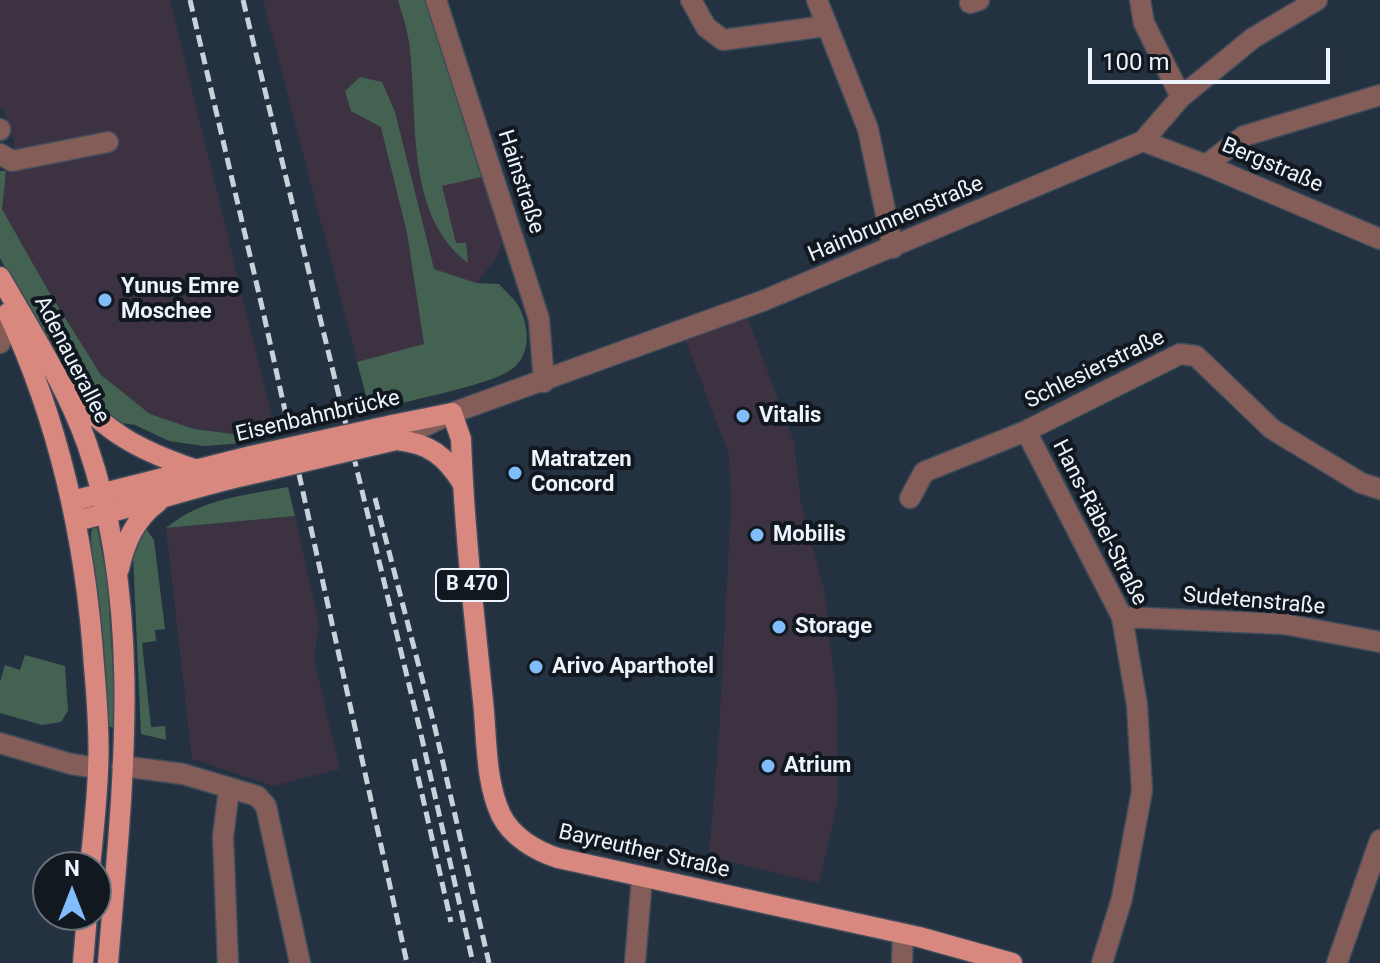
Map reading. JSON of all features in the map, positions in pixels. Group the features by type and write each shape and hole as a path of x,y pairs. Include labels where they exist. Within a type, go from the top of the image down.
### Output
{"main road":[{"name":"Adenauerallee","path":"0,277 59,381 86,443 107,514 117,577 126,701 108,963"},
{"name":"Adenauerallee","path":"5,307 44,402 74,511 90,603 98,768 91,851"},
{"path":"59,381 123,440 194,469"},
{"name":"Eisenbahnbrücke","path":"74,511 107,514 144,505 253,465 394,432 452,413"},
{"name":"Bayreuther Straße","path":"452,413 461,439 490,768 500,811 514,832 545,854 903,934 1012,963"},
{"path":"394,432 431,447 453,467 463,484"},
{"name":"Eisenbahnbrücke","path":"74,511 102,493 194,469 253,465"},
{"path":"117,577 128,538 144,514 170,494"},
{"path":"98,768 122,766"},
{"path":"83,963 86,931"}],"street":[{"name":"Hainstraße","path":"436,0 539,319 544,382"},
{"path":"691,0 706,27 723,40 825,26"},
{"path":"817,0 868,129 893,248"},
{"path":"1140,0 1144,23 1181,97"},
{"name":"Hainbrunnenstraße","path":"452,413 765,300 1143,141 1181,97 1253,38 1317,0"},
{"path":"1206,165 1244,136 1380,95"},
{"name":"Bergstraße","path":"1143,141 1380,239"},
{"path":"0,154 12,161 108,142"},
{"path":"0,343 5,307"},
{"name":"Schlesierstraße","path":"1026,431 1180,354 1196,356 1272,429 1361,483 1380,489"},
{"name":"Hans-Räbel-Straße","path":"910,498 924,472 1026,431 1122,617 1137,705 1142,791 1122,898 1102,963"},
{"name":"Sudetenstraße","path":"1122,617 1284,624 1380,642"},
{"path":"0,743 71,764 98,768"},
{"path":"122,766 171,771 257,796 266,806 300,963"},
{"path":"228,963 223,837 229,789"},
{"path":"1337,963 1380,840"},
{"path":"635,963 642,878"},
{"path":"902,963 903,934"}],"shaded area":[{"path":"0,0 170,0 275,429 241,435 194,429 150,414 101,375 2,209 3,184 14,153 14,142 4,110 0,107"},
{"path":"263,0 430,0 460,93 502,244 499,254 382,408 368,403"},
{"path":"746,314 794,442 801,504 824,589 837,703 838,801 819,883 709,857 731,505 729,455 684,336"},
{"path":"295,516 319,624 314,659 340,769 273,786 192,759 166,528"}],"green space":[{"path":"398,0 430,0 483,173 481,177 442,186 456,243 466,243 468,263 447,242 433,218 423,191 409,42"},
{"path":"360,77 382,82 395,112 434,269 476,283 499,284 519,307 527,340 518,363 502,375 382,408 368,403 357,362 424,344 407,233 381,127 351,111 345,91"},
{"path":"0,171 6,171 2,209 101,375 150,414 194,429 241,435 244,443 204,446 169,441 135,425 115,422 66,370 29,313 0,258"},
{"path":"288,487 295,516 166,528 209,504"},
{"path":"144,526 154,540 165,629 155,630 156,641 142,643 151,727 165,726 166,740 141,734 133,556 135,543"},
{"path":"97,527 107,578 117,729 107,726 101,617 92,565 91,532"},
{"path":"25,655 65,666 68,711 61,722 42,725 0,713 0,682 5,665 20,670"}],"railway":[{"path":"190,0 263,311 407,963"},
{"path":"243,0 420,730 473,963"},
{"path":"375,498 435,728 489,963"},
{"path":"414,759 451,922"}],"place":[{"name":"Yunus Emre Moschee","path":"105,300"},
{"name":"Vitalis","path":"743,416"},
{"name":"Matratzen Concord","path":"515,473"},
{"name":"Mobilis","path":"757,535"},
{"name":"Storage","path":"779,627"},
{"name":"Arivo Aparthotel","path":"536,667"},
{"name":"Atrium","path":"768,766"}]}
